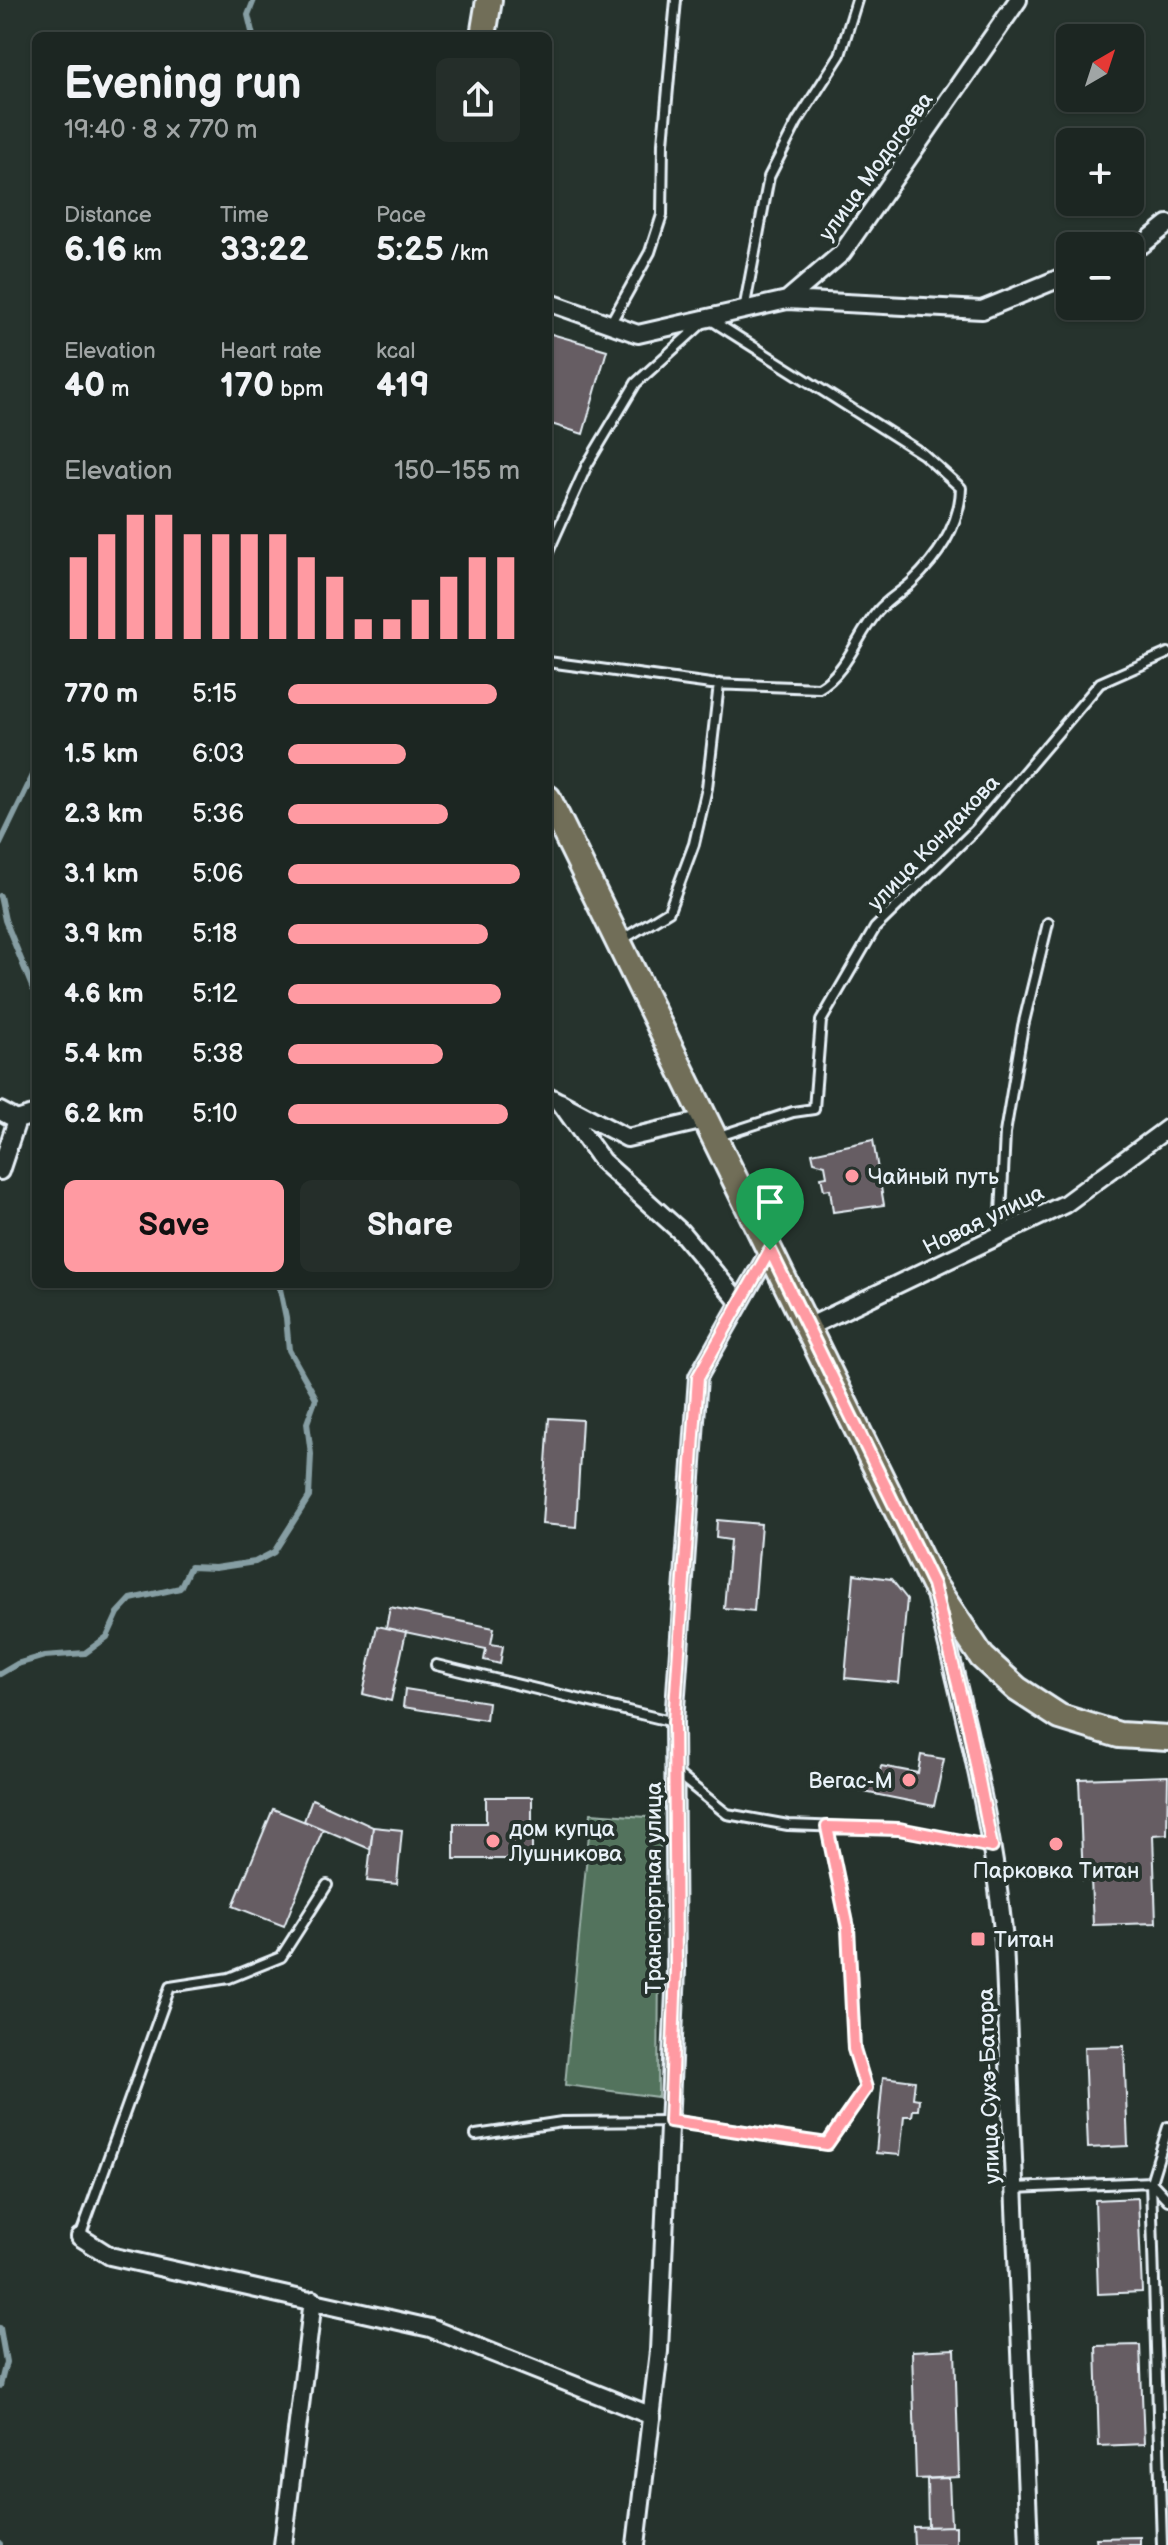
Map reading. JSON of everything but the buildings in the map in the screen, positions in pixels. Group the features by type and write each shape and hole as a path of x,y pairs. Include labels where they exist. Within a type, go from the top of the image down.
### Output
{"main road":[{"path":"484,32 489,0"},
{"path":"552,806 933,1584 982,1657 1017,1689 1060,1717 1119,1735 1168,1738"}],"street":[{"name":"улица Модогоева","path":"552,303 638,334 787,300 842,253 1018,0"},
{"path":"1005,22 1026,0"},
{"path":"1144,243 1168,224"},
{"path":"787,300 982,310 1056,280"},
{"path":"554,1099 627,1138 710,1129"},
{"path":"554,1099 602,1161 681,1232 740,1303"},
{"path":"0,1111 17,1120 32,1115"},
{"path":"0,1171 17,1120"},
{"name":"Новая улица","path":"806,1328 1065,1204 1168,1128"},
{"name":"Транспортная улица","path":"636,2545 659,2351 676,1970 674,1722 698,1377 770,1250"},
{"name":"улица Сухэ-Батора","path":"933,1584 969,1729 998,1874 1004,1941 1029,2545"},
{"path":"80,2237 110,2256 430,2328 652,2416"},
{"path":"283,2545 313,2300"}],"lane":[{"path":"610,324 650,252 662,215 663,143 676,0"},
{"path":"744,310 769,177 797,122 840,55 857,0"},
{"path":"552,543 587,465 636,383 708,318 923,454 961,488 961,508 940,553 878,610 831,681 819,688 719,684 552,663"},
{"name":"улица Кондакова","path":"710,1129 814,1109 821,1021 875,928 976,829 1100,683 1168,653"},
{"path":"618,942 669,911 694,844 707,788 719,684"},
{"path":"1000,1235 1005,1133 1023,1026 1048,923"},
{"path":"436,1665 674,1722"},
{"path":"675,1772 727,1814 788,1825 899,1829 992,1847"},
{"path":"476,2135 562,2122 670,2121 827,2144 866,2088 854,2049 848,1928 827,1827"},
{"path":"80,2237 170,1987 229,1978 281,1957 327,1885"},
{"path":"1162,2545 1151,2182 1168,2127"},
{"path":"1014,2188 1151,2182 1168,2200"},
{"path":"1157,2381 1168,2374"}],"green space":[{"path":"591,1813 660,1818 658,2097 565,2085"}],"waterway":[{"path":"252,32 248,15 254,0"},
{"path":"0,844 32,777"},
{"path":"0,896 5,920 32,987"},
{"path":"0,1674 17,1664 44,1656 85,1653 107,1637 118,1613 131,1599 180,1588 190,1567 215,1568 255,1562 274,1552 309,1497 311,1454 307,1423 316,1398 289,1350 280,1288"},
{"path":"0,2328 6,2362 0,2386"}],"place":[{"name":"Чайный путь","path":"852,1176"},
{"name":"Вегас-М","path":"909,1780"},
{"name":"дом купца Лушникова","path":"493,1841"},
{"name":"Парковка Титан","path":"1056,1844"},
{"name":"Титан","path":"978,1939"}],"route":[{"path":"770,1250 933,1584 969,1729 992,1847 899,1829 827,1827 848,1928 854,2049 866,2088 827,2144 670,2121 676,1970 674,1722 698,1377 770,1250"}]}
